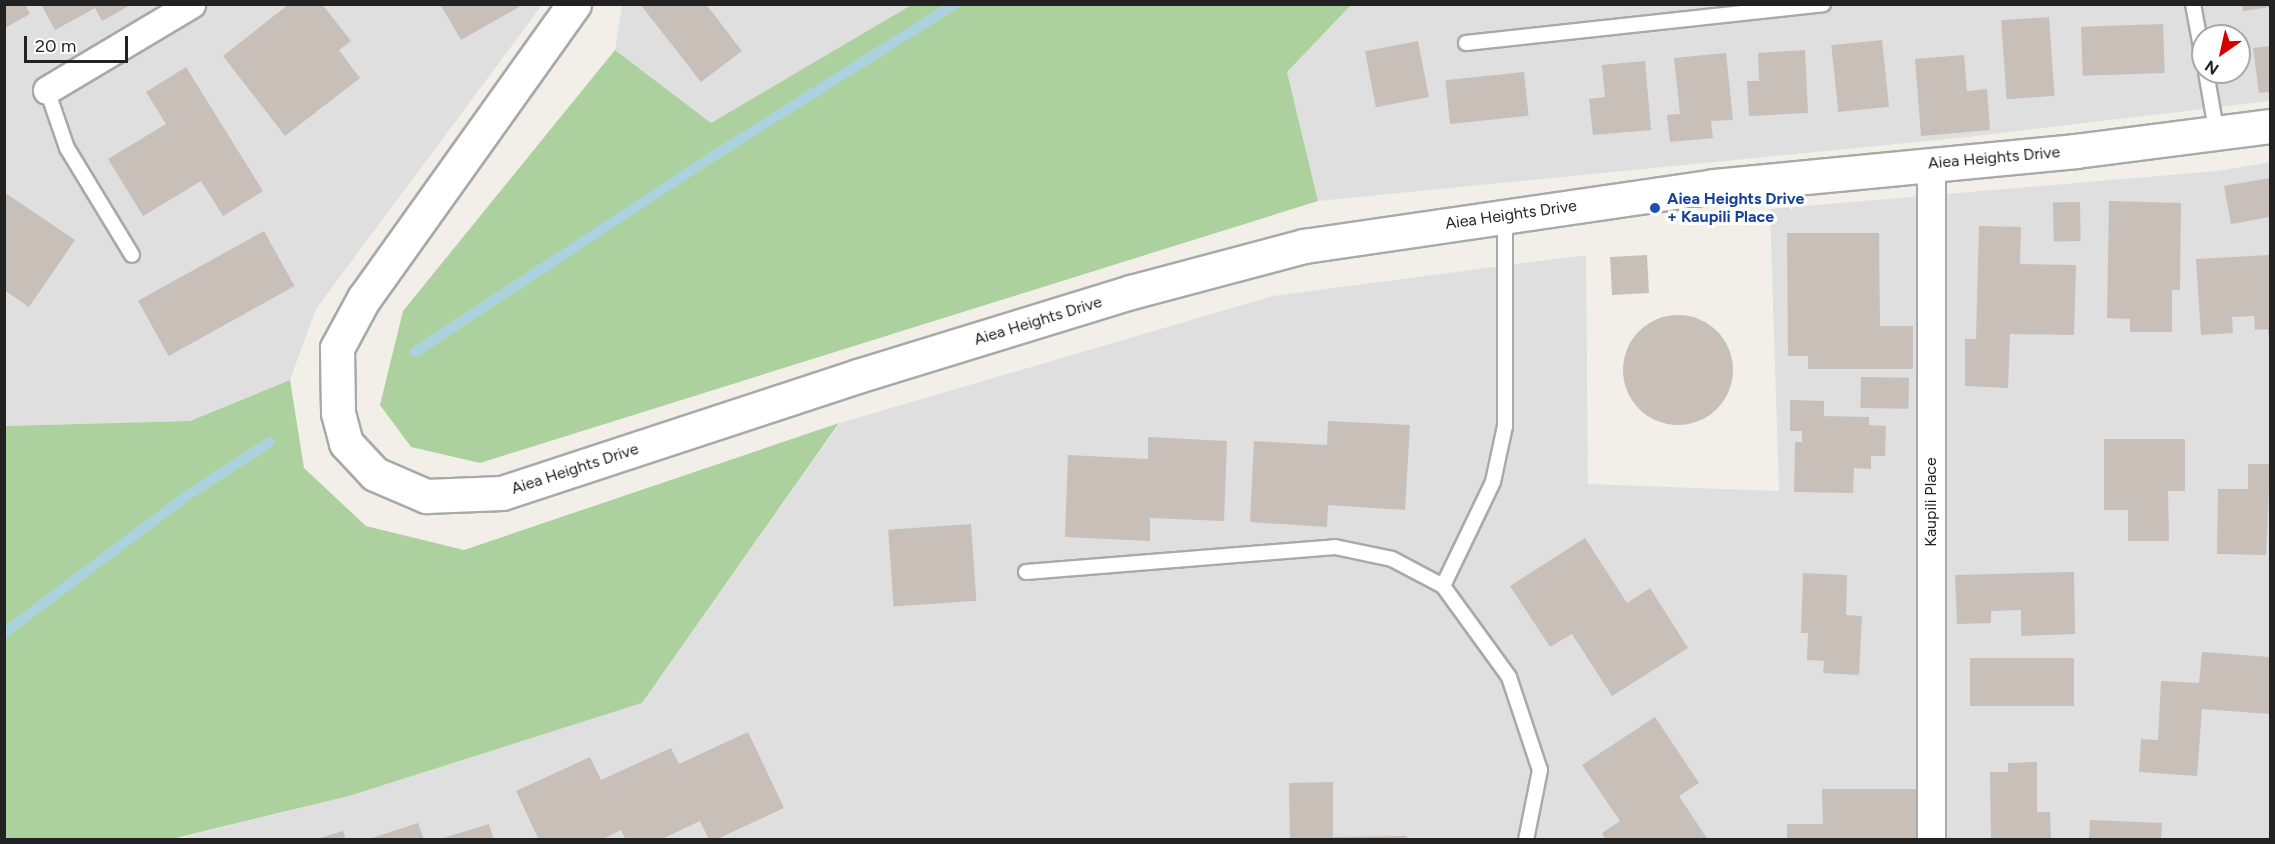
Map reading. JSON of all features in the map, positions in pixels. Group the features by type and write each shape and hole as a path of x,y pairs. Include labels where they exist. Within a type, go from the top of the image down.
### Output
{"street":[{"path":"47,90 190,4"},
{"name":"Aiea Heights Drive","path":"574,4 534,66 364,298 337,348 338,413 346,443 375,474 426,496 502,493 870,373 1131,292 1292,249 1713,186 2217,136 2271,126"},
{"name":"Kaupili Place","path":"1931,164 1931,840"}],"lane":[{"path":"1466,43 1823,4"},
{"path":"2193,4 2197,24"},
{"path":"2208,84 2217,136"},
{"path":"47,90 67,148 132,255"},
{"path":"1443,586 1493,482 1505,426 1505,216"},
{"path":"1026,572 1335,547 1392,559 1443,586 1509,677 1540,770 1526,840"}],"shaded area":[{"path":"4,5 542,5 316,309 290,380 190,421 5,426"},
{"path":"622,5 913,5 711,123 615,50"},
{"path":"1351,5 2270,5 2270,101 1967,137 1318,201 1287,72"},
{"path":"2270,162 2270,839 172,840 349,796 642,703 840,423 1273,296 1586,255 1588,484 1779,491 1770,209 2217,171"}],"green space":[{"path":"913,4 1351,5 1287,72 1318,201 480,463 411,447 380,405 403,311 615,50 711,123"},
{"path":"290,380 304,468 366,526 464,550 839,423 642,703 349,796 172,839 5,839 5,426 190,421"}],"building":[{"path":"5,4 25,4 30,14 5,28"},
{"path":"41,4 132,4 102,21 95,8 55,30"},
{"path":"289,4 322,4 351,41 339,50 360,78 285,136 223,56"},
{"path":"440,4 518,4 519,7 461,40"},
{"path":"640,4 706,4 742,51 701,82"},
{"path":"2242,4 2270,4 2270,7 2243,11"},
{"path":"2049,17 2055,96 2007,99 2001,20"},
{"path":"2163,24 2165,73 2083,76 2081,27"},
{"path":"1882,40 1889,107 1838,112 1831,45"},
{"path":"1418,41 1429,97 1376,107 1365,51"},
{"path":"2270,46 2270,92 2259,93 2253,48"},
{"path":"1805,50 1808,113 1749,116 1747,81 1759,81 1758,53"},
{"path":"1726,53 1733,120 1711,121 1713,138 1670,142 1667,115 1680,114 1674,58"},
{"path":"1964,55 1967,91 1987,89 1990,130 1921,136 1915,59"},
{"path":"1645,61 1651,130 1593,135 1589,99 1605,97 1602,65"},
{"path":"186,67 263,191 223,216 201,181 143,216 108,159 166,124 146,92"},
{"path":"1524,72 1529,116 1450,124 1445,80"},
{"path":"2270,178 2270,217 2231,224 2224,186"},
{"path":"4,192 75,240 29,307 4,290"},
{"path":"2109,201 2181,203 2180,290 2172,290 2172,332 2130,332 2130,319 2107,318"},
{"path":"2053,202 2080,202 2081,241 2054,241"},
{"path":"1979,226 2021,227 2020,264 2076,265 2074,335 2010,334 2008,388 1965,386 1965,339 1976,339"},
{"path":"264,231 295,286 169,356 138,301"},
{"path":"1787,233 1879,233 1880,326 1913,326 1913,369 1808,369 1808,356 1788,356"},
{"path":"1647,255 1649,293 1612,295 1610,257"},
{"path":"2270,255 2270,344 2268,329 2255,330 2254,316 2232,317 2233,333 2201,335 2196,259"},
{"path":"1678,315 1699,319 1717,331 1729,349 1733,370 1729,391 1717,409 1699,421 1678,425 1657,421 1639,409 1627,391 1623,370 1627,349 1639,331 1657,319"},
{"path":"1861,377 1909,378 1908,409 1860,408"},
{"path":"1790,400 1824,401 1824,416 1869,417 1869,425 1886,426 1885,456 1871,456 1871,469 1854,468 1853,493 1794,492 1795,442 1802,442 1802,431 1790,431"},
{"path":"1328,421 1410,425 1405,510 1328,505 1327,527 1250,522 1254,441 1327,445"},
{"path":"1148,437 1227,441 1224,521 1150,518 1150,541 1065,537 1068,455 1148,459"},
{"path":"2104,439 2185,439 2185,491 2168,491 2169,541 2128,541 2128,510 2104,510"},
{"path":"2248,464 2270,464 2266,555 2217,554 2218,489 2248,489"},
{"path":"971,524 976,601 894,607 888,530"},
{"path":"1585,538 1627,603 1650,588 1688,648 1612,696 1572,634 1550,647 1510,586"},
{"path":"2074,572 2075,634 2021,636 2021,610 1991,611 1991,623 1957,624 1955,575"},
{"path":"1803,573 1847,575 1846,615 1862,616 1859,675 1823,673 1824,661 1807,660 1808,633 1801,633"},
{"path":"2202,652 2270,657 2270,714 2202,709 2197,776 2139,772 2141,739 2158,740 2161,681 2199,683"},
{"path":"1970,658 2074,658 2074,706 1970,706"},
{"path":"1655,717 1699,783 1679,796 1708,840 1606,840 1602,833 1620,821 1582,765"},
{"path":"748,732 784,808 715,840 709,840 700,821 660,840 626,840 621,830 601,840 539,840 516,791 590,757 601,780 671,748 679,764"},
{"path":"2037,762 2037,812 2050,812 2051,840 1991,840 1990,772 2008,772 2008,763"},
{"path":"1333,782 1333,837 1407,836 1407,840 1290,840 1289,783"},
{"path":"1822,789 1919,789 1920,840 1787,840 1787,824 1823,824"},
{"path":"2090,820 2162,823 2161,840 2089,840"},
{"path":"418,823 424,840 369,840 369,839"},
{"path":"489,824 494,840 440,840 440,839"},
{"path":"343,831 346,840 317,840 317,839"}],"waterway":[{"path":"415,352 715,155 955,4"},
{"path":"4,633 185,497 270,442"}],"place":[{"name":"Aiea Heights Drive + Kaupili Place","path":"1655,208"}]}
